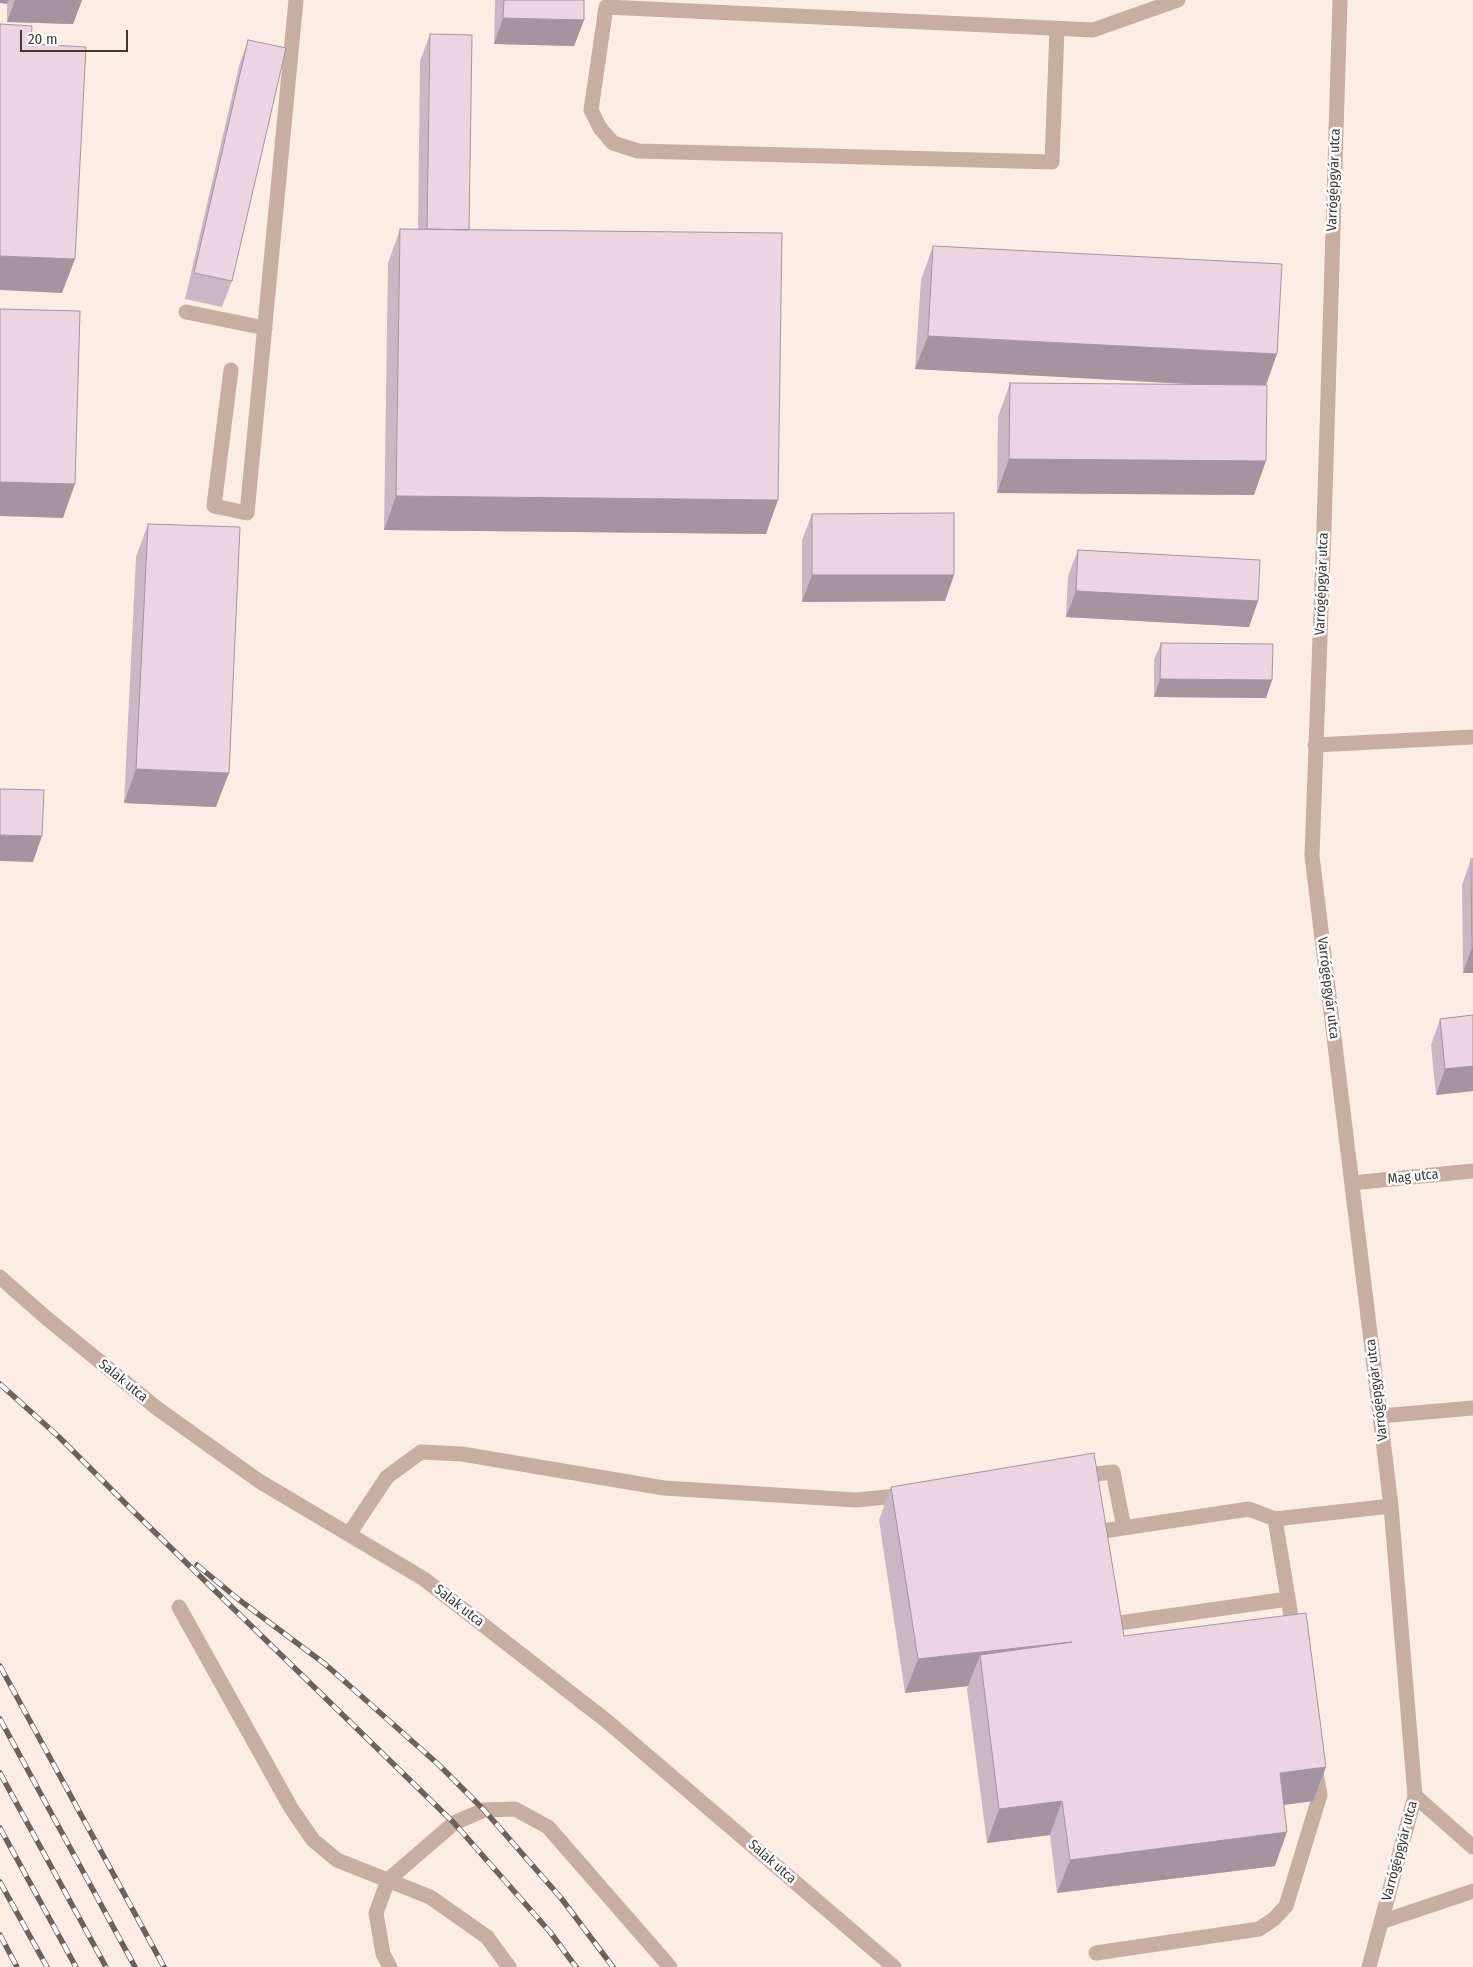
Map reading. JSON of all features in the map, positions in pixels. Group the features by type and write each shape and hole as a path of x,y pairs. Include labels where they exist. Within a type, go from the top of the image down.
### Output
{"street":[{"path":"231,370 214,506 248,513 296,0"},
{"path":"1058,29 1052,162 638,151 613,143 600,128 592,110 606,7 1093,30 1178,0"},
{"name":"Varrógépgyár utca","path":"1340,0 1312,856 1391,1506 1415,1796 1369,1967"},
{"path":"186,312 265,328"},
{"path":"1315,745 1473,737"},
{"name":"Mag utca","path":"1352,1183 1473,1171"},
{"name":"Salak utca","path":"0,1277 44,1316 158,1409 258,1481 424,1579 608,1722 894,1967"},
{"path":"1380,1416 1473,1408"},
{"path":"349,1534 387,1477 420,1452 462,1454 664,1488 856,1500 926,1493"},
{"path":"1064,1477 1113,1472 1124,1528"},
{"path":"1090,1534 1249,1509 1275,1519 1391,1506"},
{"path":"1275,1519 1296,1648"},
{"path":"1105,1625 1288,1599"},
{"path":"178,1607 291,1808 313,1840 337,1860 430,1897 487,1937 509,1967"},
{"path":"1096,1953 1259,1929 1274,1919 1286,1906 1320,1795 1313,1756"},
{"path":"1415,1796 1473,1847"},
{"path":"390,1967 382,1954 376,1913 388,1880 454,1823 484,1810 516,1809 548,1827 670,1967"},
{"path":"1381,1922 1473,1891"}],"building":[{"path":"504,0 584,0 584,20 503,18"},
{"path":"0,24 32,26 31,44 86,47 75,259 0,256"},
{"path":"430,34 472,35 469,230 427,229"},
{"path":"248,40 286,48 232,281 194,273"},
{"path":"400,229 782,233 778,500 396,496"},
{"path":"933,246 1282,264 1277,354 928,336"},
{"path":"0,309 80,311 75,484 0,482"},
{"path":"1010,383 1267,385 1266,461 1009,459"},
{"path":"954,513 954,575 812,575 812,514"},
{"path":"148,524 240,527 229,773 136,769"},
{"path":"1078,550 1260,560 1258,601 1076,591"},
{"path":"1161,643 1273,644 1272,680 1160,679"},
{"path":"0,789 44,790 42,836 0,835"},
{"path":"1471,859 1473,859 1473,947 1472,947"},
{"path":"1473,1015 1473,1066 1445,1069 1440,1019"},
{"path":"1094,1453 1124,1636 1306,1613 1326,1767 1280,1773 1287,1832 1070,1860 1062,1801 999,1809 980,1655 1072,1642 918,1659 891,1487"}],"railway":[{"path":"0,1384 59,1437 454,1823 550,1932 576,1967"},
{"path":"197,1565 238,1599 325,1664 439,1765 484,1810 561,1898 613,1967"},
{"path":"0,1666 164,1967"},
{"path":"0,1719 135,1967"},
{"path":"0,1773 106,1967"},
{"path":"0,1828 76,1967"},
{"path":"0,1882 47,1967"},
{"path":"0,1935 17,1967"}]}
